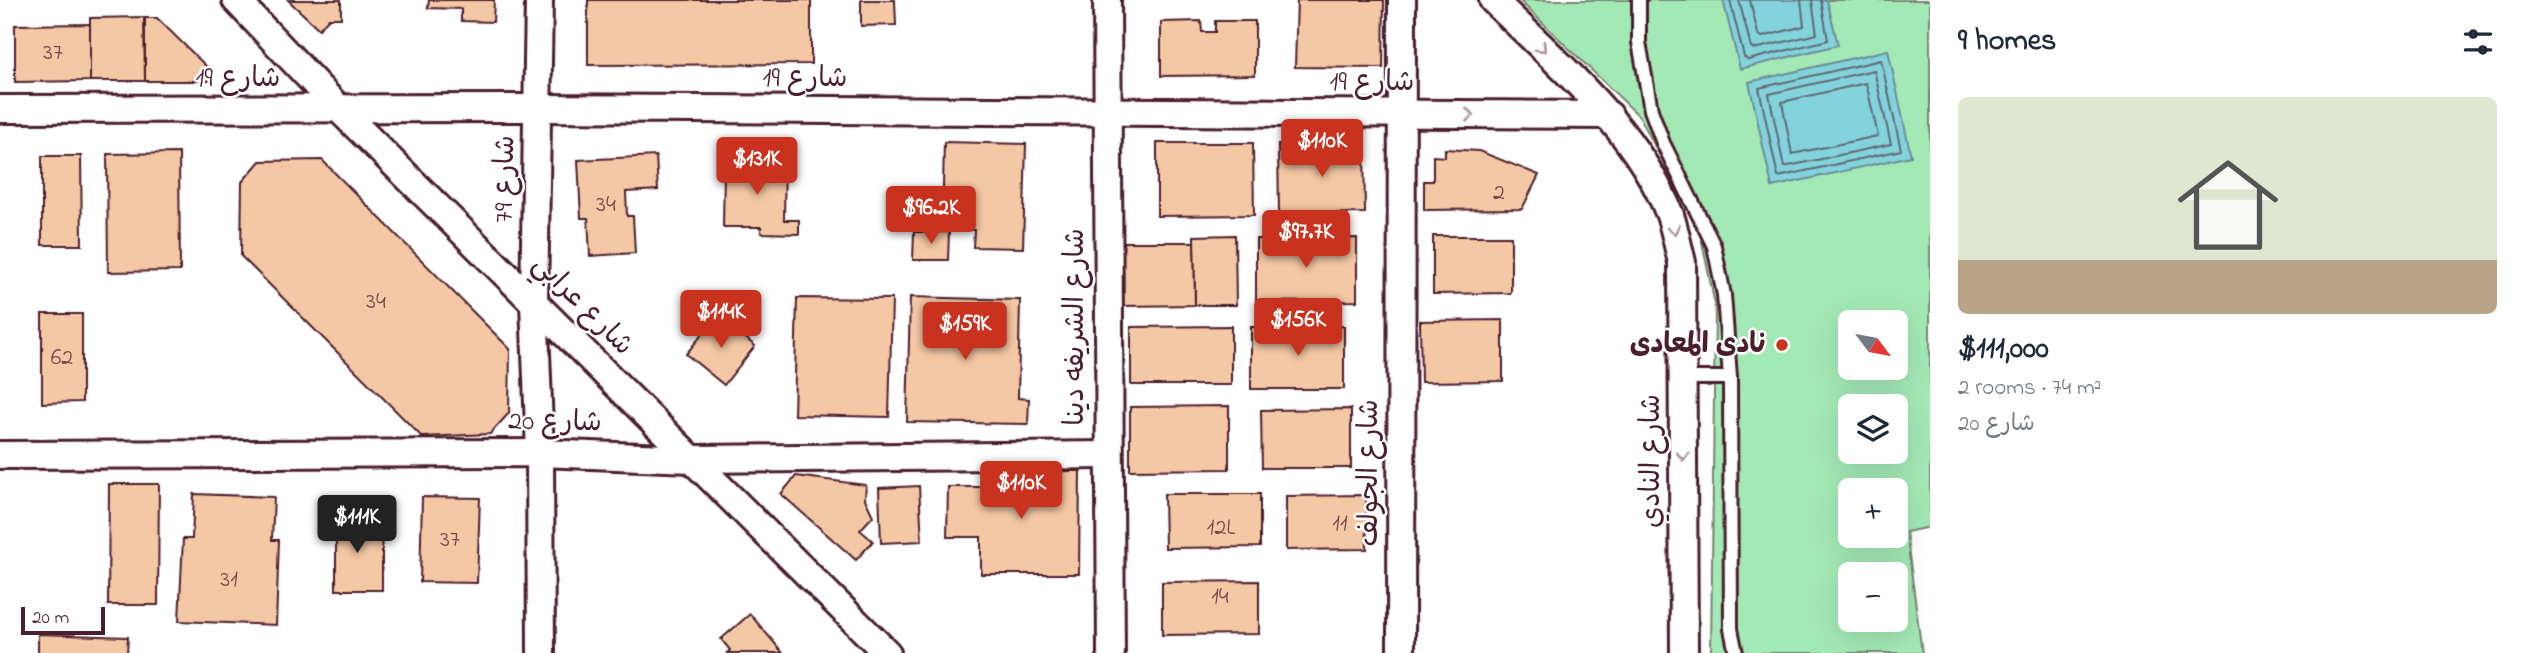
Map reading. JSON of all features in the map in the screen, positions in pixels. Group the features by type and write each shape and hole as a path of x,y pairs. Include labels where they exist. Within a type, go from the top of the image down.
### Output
{"street":[{"name":"شارع عرابي","path":"236,0 341,111 887,653"},
{"name":"شارع 79","path":"538,0 539,108 534,303 540,453 541,653"},
{"name":"شارع الشريفه دينا","path":"1107,0 1111,653"},
{"name":"شارع الجولف","path":"1401,653 1402,0"},
{"name":"شارع النادي","path":"1493,0 1609,115 1651,176 1670,215 1682,262 1685,653"},
{"name":"شارع 19","path":"0,109 341,111 539,108 1609,115"},
{"name":"شارع 20","path":"0,456 540,453 692,459 1108,455"}],"lane":[{"path":"1639,0 1642,64 1651,110 1663,143 1705,223 1720,271 1730,378 1731,629 1736,653"},
{"path":"1683,379 1730,378"}],"green space":[{"name":"نادى المعادى","path":"1519,0 1930,0 1930,527 1908,532 1908,478 1838,478 1838,548 1908,547 1922,653 1711,653 1715,305 1701,237 1640,117"}],"water":[{"path":"1723,0 1827,0 1838,45 1740,69"},
{"path":"1888,50 1911,156 1772,187 1749,82"}],"building":[{"path":"288,0 341,0 341,18 329,18 319,29"},
{"path":"429,0 494,0 493,22 461,21 461,9 428,8"},
{"path":"588,0 811,0 811,64 588,65"},
{"path":"861,0 895,0 896,25 861,26"},
{"path":"1297,0 1384,0 1383,68 1295,67"},
{"path":"144,17 145,81 90,81 90,18"},
{"path":"145,18 157,18 209,69 209,81 145,81"},
{"path":"1201,21 1202,32 1215,32 1215,21 1255,21 1255,75 1161,76 1161,22"},
{"path":"90,24 90,81 15,82 15,25"},
{"path":"944,142 1026,144 1023,248 973,247 974,230 942,229"},
{"path":"1157,143 1253,143 1254,215 1157,216"},
{"path":"1364,144 1365,213 1279,214 1278,145"},
{"path":"1445,149 1479,151 1539,175 1522,209 1424,210 1424,181 1433,181 1433,156 1445,157"},
{"path":"179,153 180,271 108,272 107,154"},
{"path":"42,156 81,156 82,245 42,245"},
{"path":"656,156 658,190 626,192 627,216 633,216 635,253 590,256 588,218 581,218 578,160"},
{"path":"740,158 785,158 784,220 799,220 799,234 761,233 761,227 723,227 724,170 740,170"},
{"path":"322,160 510,349 509,413 490,434 422,437 241,256 242,182 260,161"},
{"path":"914,232 949,232 948,260 913,260"},
{"path":"1235,235 1236,305 1195,305 1194,236"},
{"path":"1433,236 1511,236 1511,293 1433,294"},
{"path":"1357,238 1357,301 1256,302 1256,239"},
{"path":"1122,242 1194,242 1195,305 1122,306"},
{"path":"910,297 1020,300 1018,398 1029,399 1028,424 907,422"},
{"path":"797,298 892,299 889,417 794,415"},
{"path":"42,314 82,314 82,402 42,403"},
{"path":"718,315 755,346 724,385 686,354"},
{"path":"1503,320 1503,381 1421,382 1420,321"},
{"path":"1231,326 1231,385 1131,385 1131,327"},
{"path":"1344,326 1344,389 1251,389 1251,327"},
{"path":"1229,406 1229,469 1130,470 1130,407"},
{"path":"1351,409 1351,468 1262,468 1261,410"},
{"path":"981,471 1080,471 1079,574 981,574 981,537 947,537 948,487 981,487"},
{"path":"796,476 866,485 865,499 873,516 860,530 873,541 856,560 781,494"},
{"path":"109,484 159,484 158,605 108,605"},
{"path":"919,486 922,541 881,543 879,488"},
{"path":"194,494 274,497 272,540 279,540 276,625 179,621 183,539 192,539"},
{"path":"1164,494 1260,494 1260,547 1165,548"},
{"path":"1366,495 1367,549 1286,550 1286,496"},
{"path":"422,497 480,498 477,583 420,582"},
{"path":"336,513 362,513 363,532 382,532 382,590 336,590"},
{"path":"1259,581 1259,634 1162,635 1162,582"},
{"path":"750,614 783,653 727,653 730,650 721,639"},
{"path":"38,634 128,637 127,653 38,653"}],"place":[{"name":"نادى المعادى","path":"1782,345"}]}
